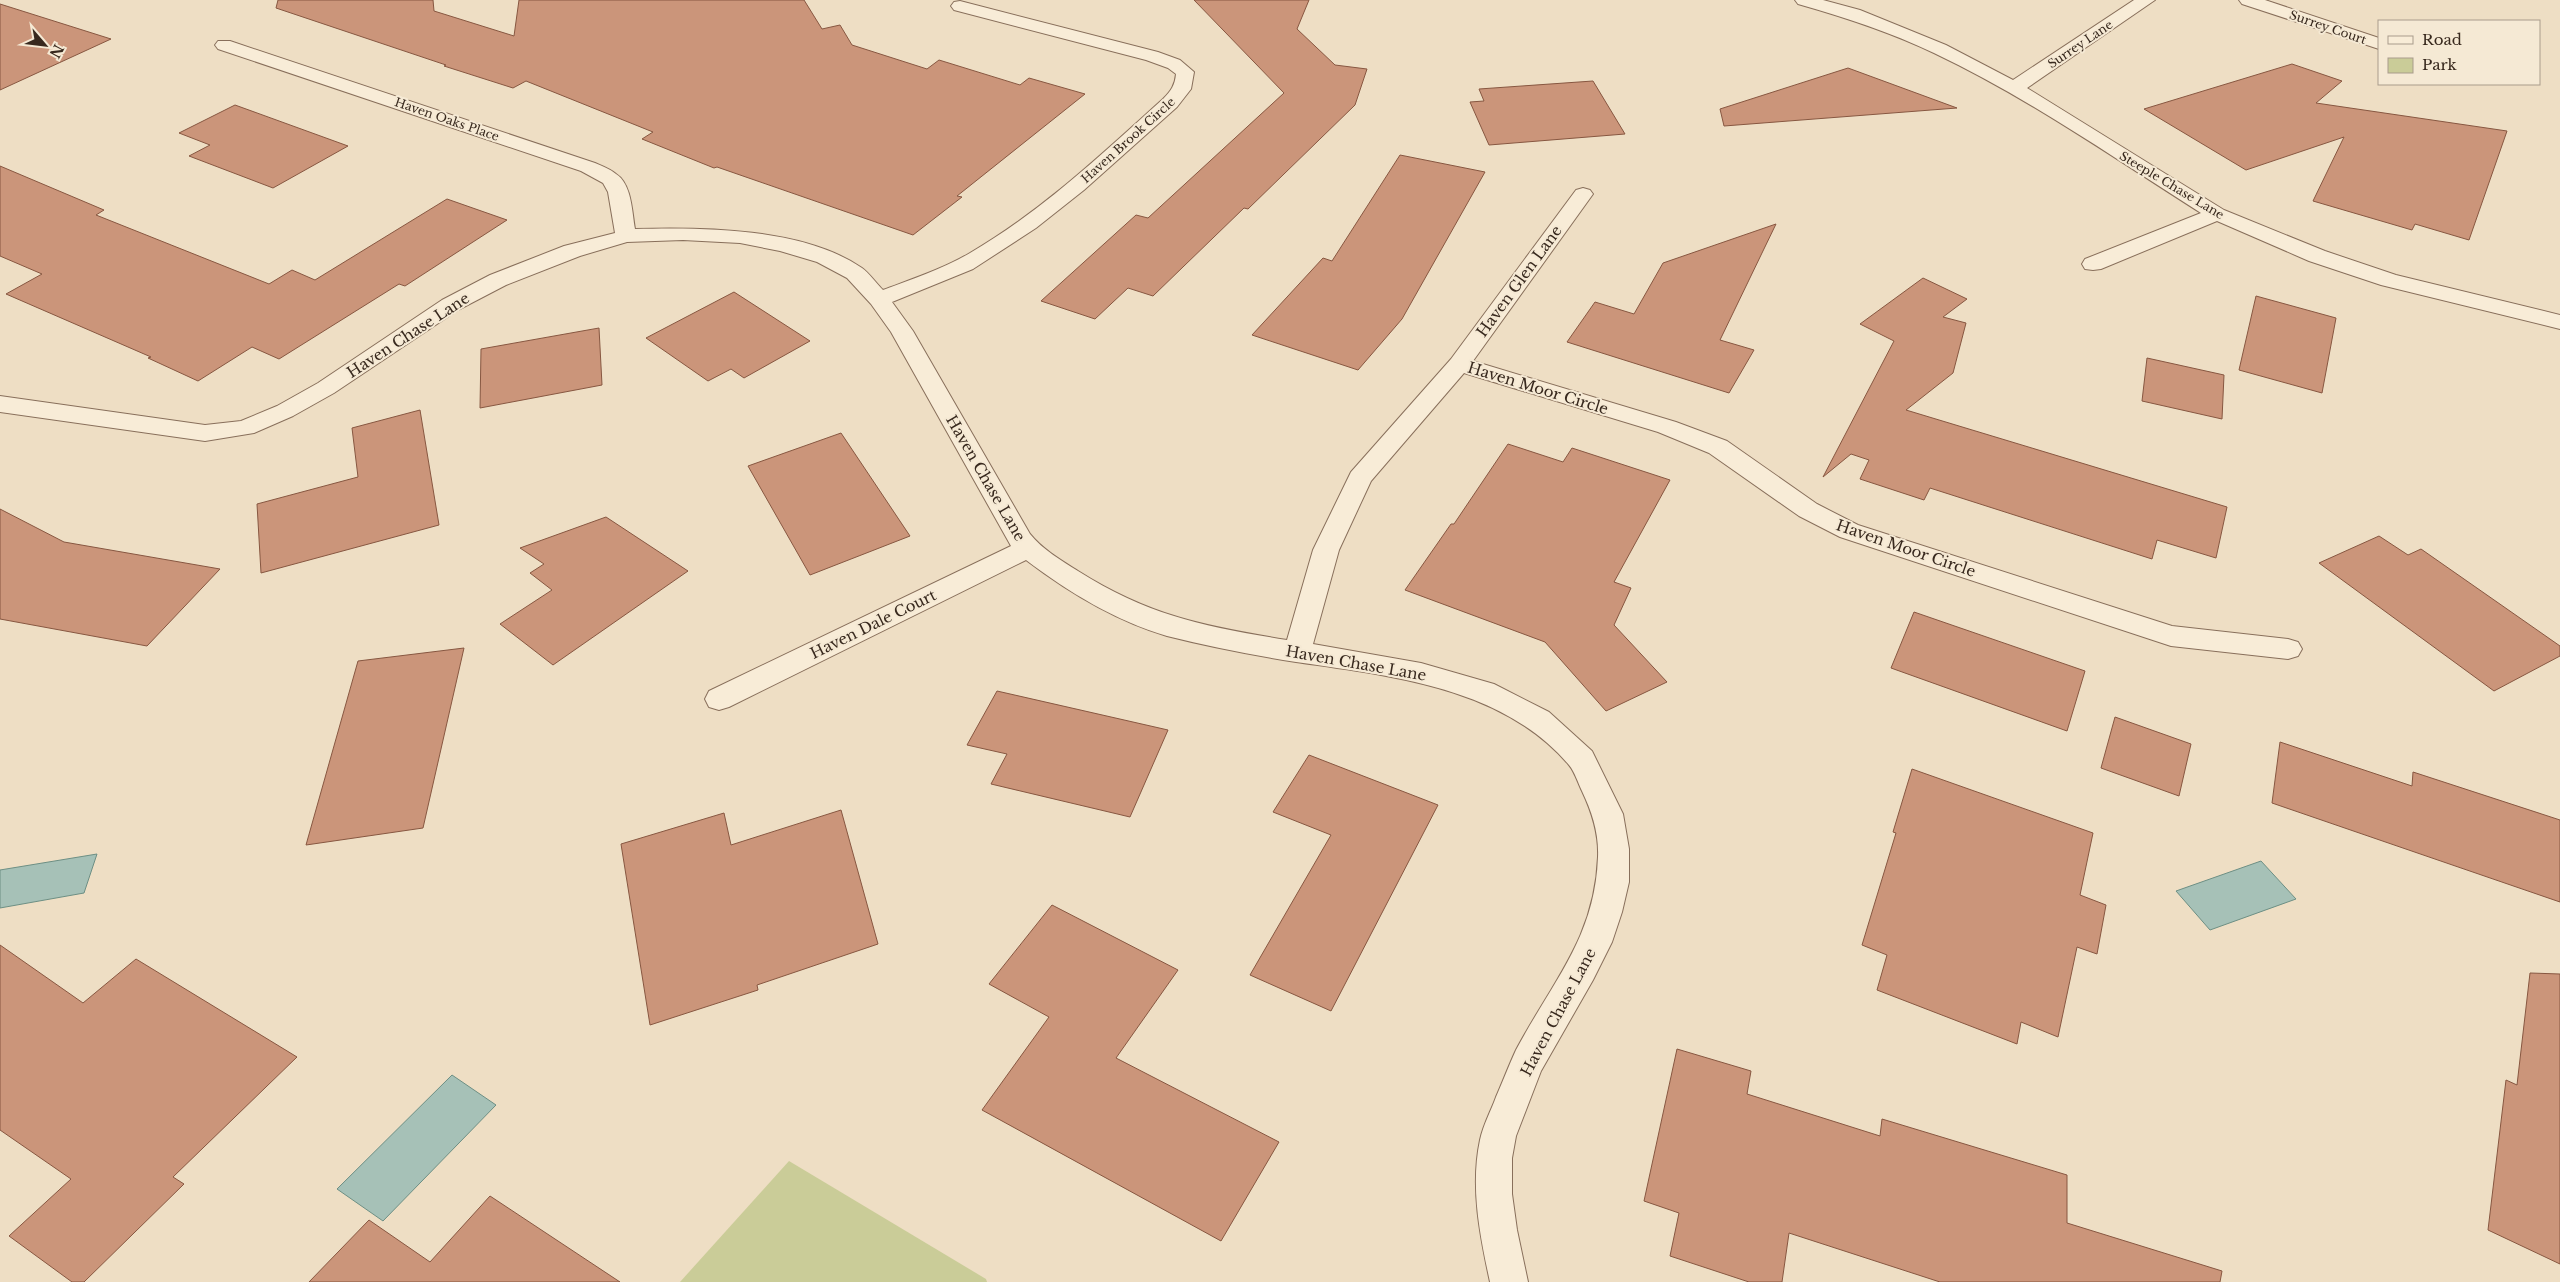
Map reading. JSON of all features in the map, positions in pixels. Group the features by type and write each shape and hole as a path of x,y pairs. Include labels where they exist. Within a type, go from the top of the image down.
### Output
{"street":[{"name":"Steeple Chase Lane","path":"1804,0 1854,14 1940,48 2014,88 2217,214 2317,256 2389,280 2560,322"},
{"name":"Surrey Lane","path":"2014,88 2146,0"},
{"name":"Surrey Court","path":"2248,0 2378,44"},
{"name":"Haven Brook Circle","path":"879,300 975,259 1010,238 1055,205 1170,103 1180,93 1186,82 1185,72 1174,64 1152,56 960,6"},
{"name":"Haven Oaks Place","path":"224,45 588,167 611,179 615,185 626,236"},
{"name":"Haven Glen Lane","path":"1297,652 1326,550 1360,478 1460,364 1583,194"},
{"path":"2094,264 2217,214"},
{"name":"Haven Chase Lane","path":"0,404 205,433 245,428 286,411 326,388 450,305 498,280 572,251 626,236 683,234 740,237 783,245 825,257 855,273 879,300 902,331 1027,549 1100,597 1168,626 1241,644 1408,669 1497,697 1542,720 1573,747 1594,780 1608,812 1616,858 1606,919 1575,984 1530,1058 1497,1140 1493,1189 1510,1282"},
{"name":"Haven Moor Circle","path":"1460,364 1668,428 1718,447 1808,510 1849,531 2170,636 2288,649"},
{"name":"Haven Dale Court","path":"719,699 1027,549"}],"green space":[{"path":"789,1161 986,1279 987,1282 680,1282"}],"shaded area":[{"path":"97,854 84,893 0,908 0,870"},
{"path":"2261,861 2296,899 2210,930 2176,891"},
{"path":"452,1075 496,1105 383,1221 337,1189"}],"building":[{"path":"278,0 433,0 434,11 514,36 519,0 804,0 822,29 840,25 852,45 927,69 939,60 1020,85 1029,78 1085,94 957,196 962,197 913,235 717,167 714,168 642,139 653,132 526,81 513,88 444,66 446,65 276,8"},
{"path":"1194,0 1309,0 1297,29 1335,65 1367,69 1355,105 1248,209 1244,208 1153,296 1128,288 1095,319 1041,301 1136,215 1148,218 1284,93"},
{"path":"0,4 111,39 0,90"},
{"path":"2292,64 2342,81 2316,103 2507,131 2469,240 2415,224 2412,230 2313,201 2344,137 2246,170 2144,109"},
{"path":"1848,68 1957,108 1724,126 1720,109"},
{"path":"1593,81 1625,134 1489,145 1470,102 1484,101 1479,89"},
{"path":"235,105 348,146 273,188 189,156 210,145 179,133"},
{"path":"1400,155 1485,172 1402,319 1358,370 1252,335 1323,258 1332,261"},
{"path":"0,166 104,210 96,215 269,284 292,270 315,280 447,199 507,220 405,286 399,284 279,359 252,347 198,381 148,358 151,357 6,294 42,274 0,256"},
{"path":"1776,224 1720,340 1754,350 1729,393 1567,342 1595,302 1634,314 1663,263"},
{"path":"1923,278 1967,299 1943,317 1966,323 1953,373 1906,410 2227,507 2216,558 2157,540 2152,559 1930,488 1924,500 1860,479 1869,460 1851,454 1823,477 1894,341 1860,324"},
{"path":"734,292 810,341 744,378 731,369 708,381 646,338"},
{"path":"2256,296 2336,318 2322,393 2239,370"},
{"path":"599,328 602,385 480,408 481,349"},
{"path":"2147,358 2224,375 2222,419 2142,401"},
{"path":"420,410 439,525 261,573 257,504 358,477 352,428"},
{"path":"841,433 910,536 810,575 748,466"},
{"path":"1508,444 1563,462 1572,448 1670,480 1614,582 1631,588 1614,625 1667,682 1606,711 1545,642 1405,590 1451,524 1454,524"},
{"path":"0,509 64,542 220,569 147,646 0,619"},
{"path":"606,517 688,571 553,665 500,624 552,590 530,573 544,564 520,548"},
{"path":"2379,536 2408,555 2421,549 2560,646 2560,656 2494,691 2319,563"},
{"path":"1914,612 2085,671 2067,731 1891,668"},
{"path":"464,648 423,828 306,845 358,661"},
{"path":"997,691 1168,730 1130,817 991,784 1007,754 967,745"},
{"path":"2115,717 2191,744 2179,796 2101,768"},
{"path":"2280,742 2412,786 2413,772 2560,820 2560,902 2272,803"},
{"path":"1309,755 1438,805 1331,1011 1250,975 1331,835 1273,812"},
{"path":"1912,769 2093,833 2080,895 2106,905 2097,954 2077,947 2058,1037 2021,1022 2017,1044 1877,990 1887,955 1862,945 1896,833 1893,832"},
{"path":"841,810 878,944 757,985 758,990 650,1025 621,844 724,813 731,845"},
{"path":"1052,905 1178,970 1116,1058 1279,1142 1221,1241 982,1110 1049,1017 989,984"},
{"path":"0,945 83,1003 136,959 297,1057 173,1177 184,1184 84,1282 72,1282 9,1236 71,1179 0,1130"},
{"path":"2530,973 2560,974 2560,1264 2488,1230 2506,1080 2517,1085"},
{"path":"1677,1049 1751,1071 1747,1094 1880,1136 1882,1119 2067,1175 2067,1223 2222,1271 2220,1282 1940,1282 1789,1233 1782,1282 1749,1282 1670,1256 1679,1213 1644,1201"},
{"path":"490,1196 620,1282 309,1282 369,1220 430,1262"}]}
